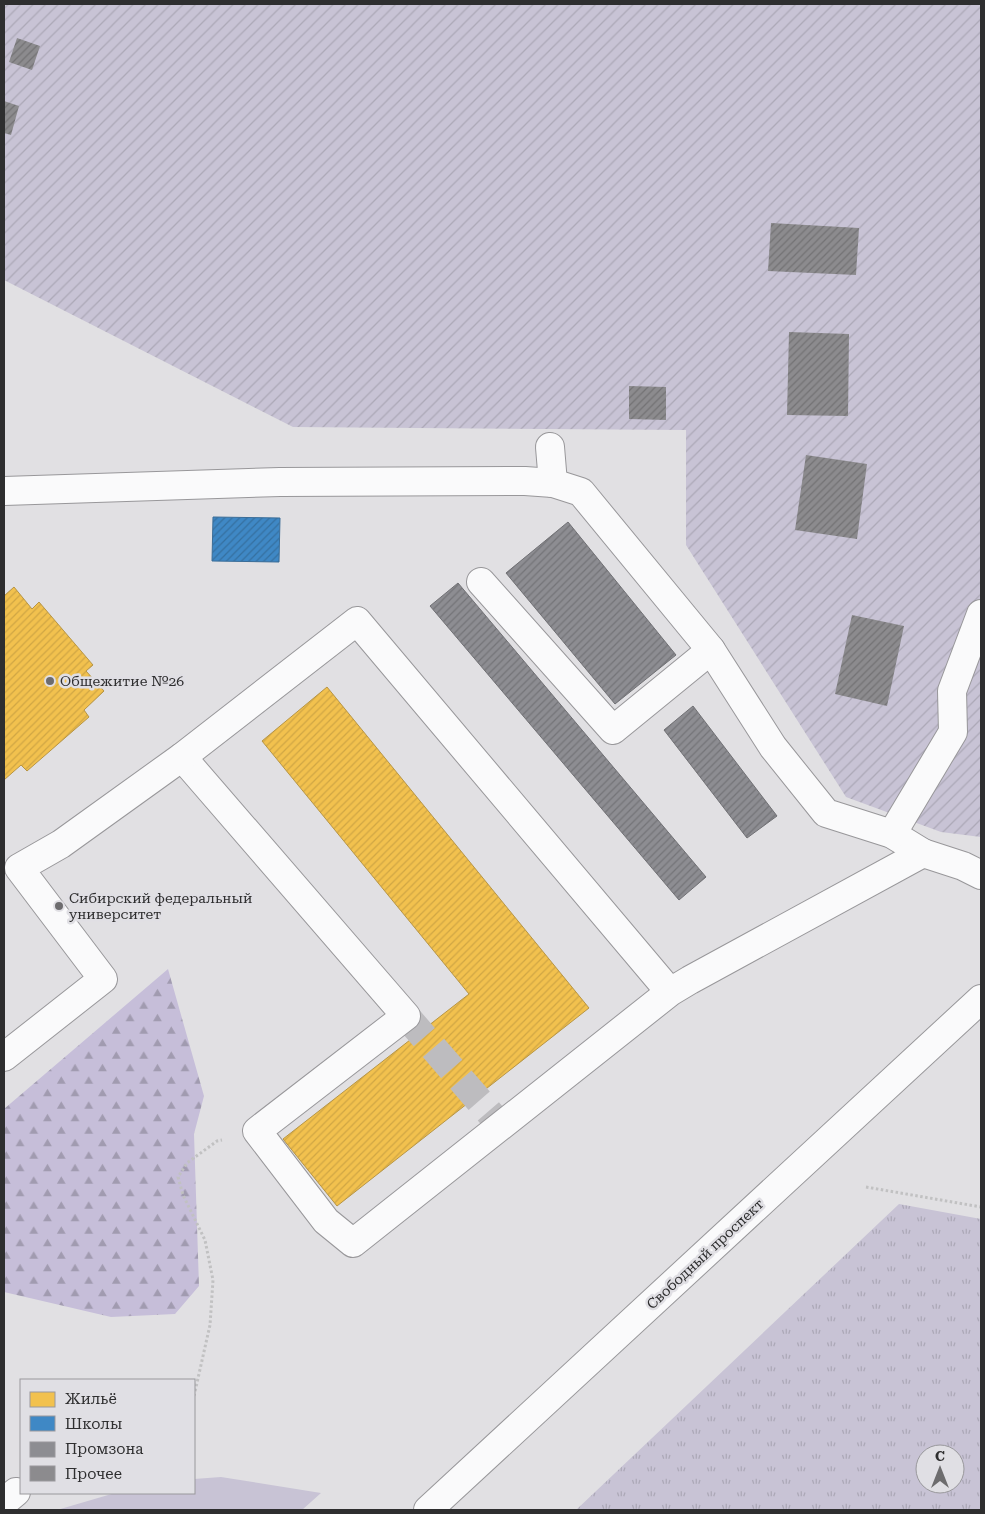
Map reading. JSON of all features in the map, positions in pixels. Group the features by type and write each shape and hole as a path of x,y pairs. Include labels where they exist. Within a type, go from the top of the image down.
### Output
{"main road":[{"path":"550,447 553,483"},
{"path":"4,491 280,482 553,483 581,492 711,650 773,747 826,813 892,834 923,853 963,866 981,875"},
{"path":"481,582 613,730 711,650"},
{"path":"892,834 953,732 952,691 981,614"},
{"path":"4,1057 103,979 9,861 62,844 182,757 357,621 670,992"},
{"path":"182,757 406,1016 257,1131 326,1221 353,1243 670,992 923,853"},
{"name":"Свободный проспект","path":"428,1510 981,999"}],"path":[{"path":"195,1392 210,1325 213,1280 205,1240 183,1195 178,1177 187,1163 218,1141 257,1131"},
{"path":"866,1186 981,1207"}],"green space":[{"path":"4,4 981,4 981,837 941,832 846,797 686,545 686,430 293,427 4,280"},
{"path":"168,969 204,1096 194,1134 199,1286 175,1314 111,1317 4,1292 4,1109"},
{"path":"899,1204 981,1219 981,1510 576,1510"},
{"path":"221,1477 321,1493 302,1510 57,1510 112,1494 195,1494 195,1479"}],"building: Жильё":[{"name":"Общежитие №26","path":"14,587 32,609 39,602 93,665 86,671 104,691 84,710 89,717 27,771 21,765 4,780 4,596"},
{"path":"327,687 589,1008 337,1206 283,1139 469,994 262,741"}],"building: Школы":[{"path":"213,517 280,518 279,562 212,561"}],"building: Промзона":[{"path":"568,522 676,655 615,704 506,573"},
{"path":"458,583 706,877 679,900 430,606"},
{"path":"693,706 777,816 747,838 664,730"}],"building: Прочее":[{"path":"17,38 40,46 32,70 9,62"},
{"path":"4,101 19,106 11,135 4,133"},
{"path":"771,223 859,228 856,275 768,271"},
{"path":"789,332 849,334 848,416 787,415"},
{"path":"629,386 666,387 666,420 629,419"},
{"path":"806,455 867,464 857,539 795,530"},
{"path":"852,615 904,626 887,706 835,694"}],"tunnel":[{"path":"406,1016 501,1126"}],"place":[{"name":"Общежитие №26","path":"50,681"},
{"name":"Сибирский федеральный университет","path":"59,906"}]}
